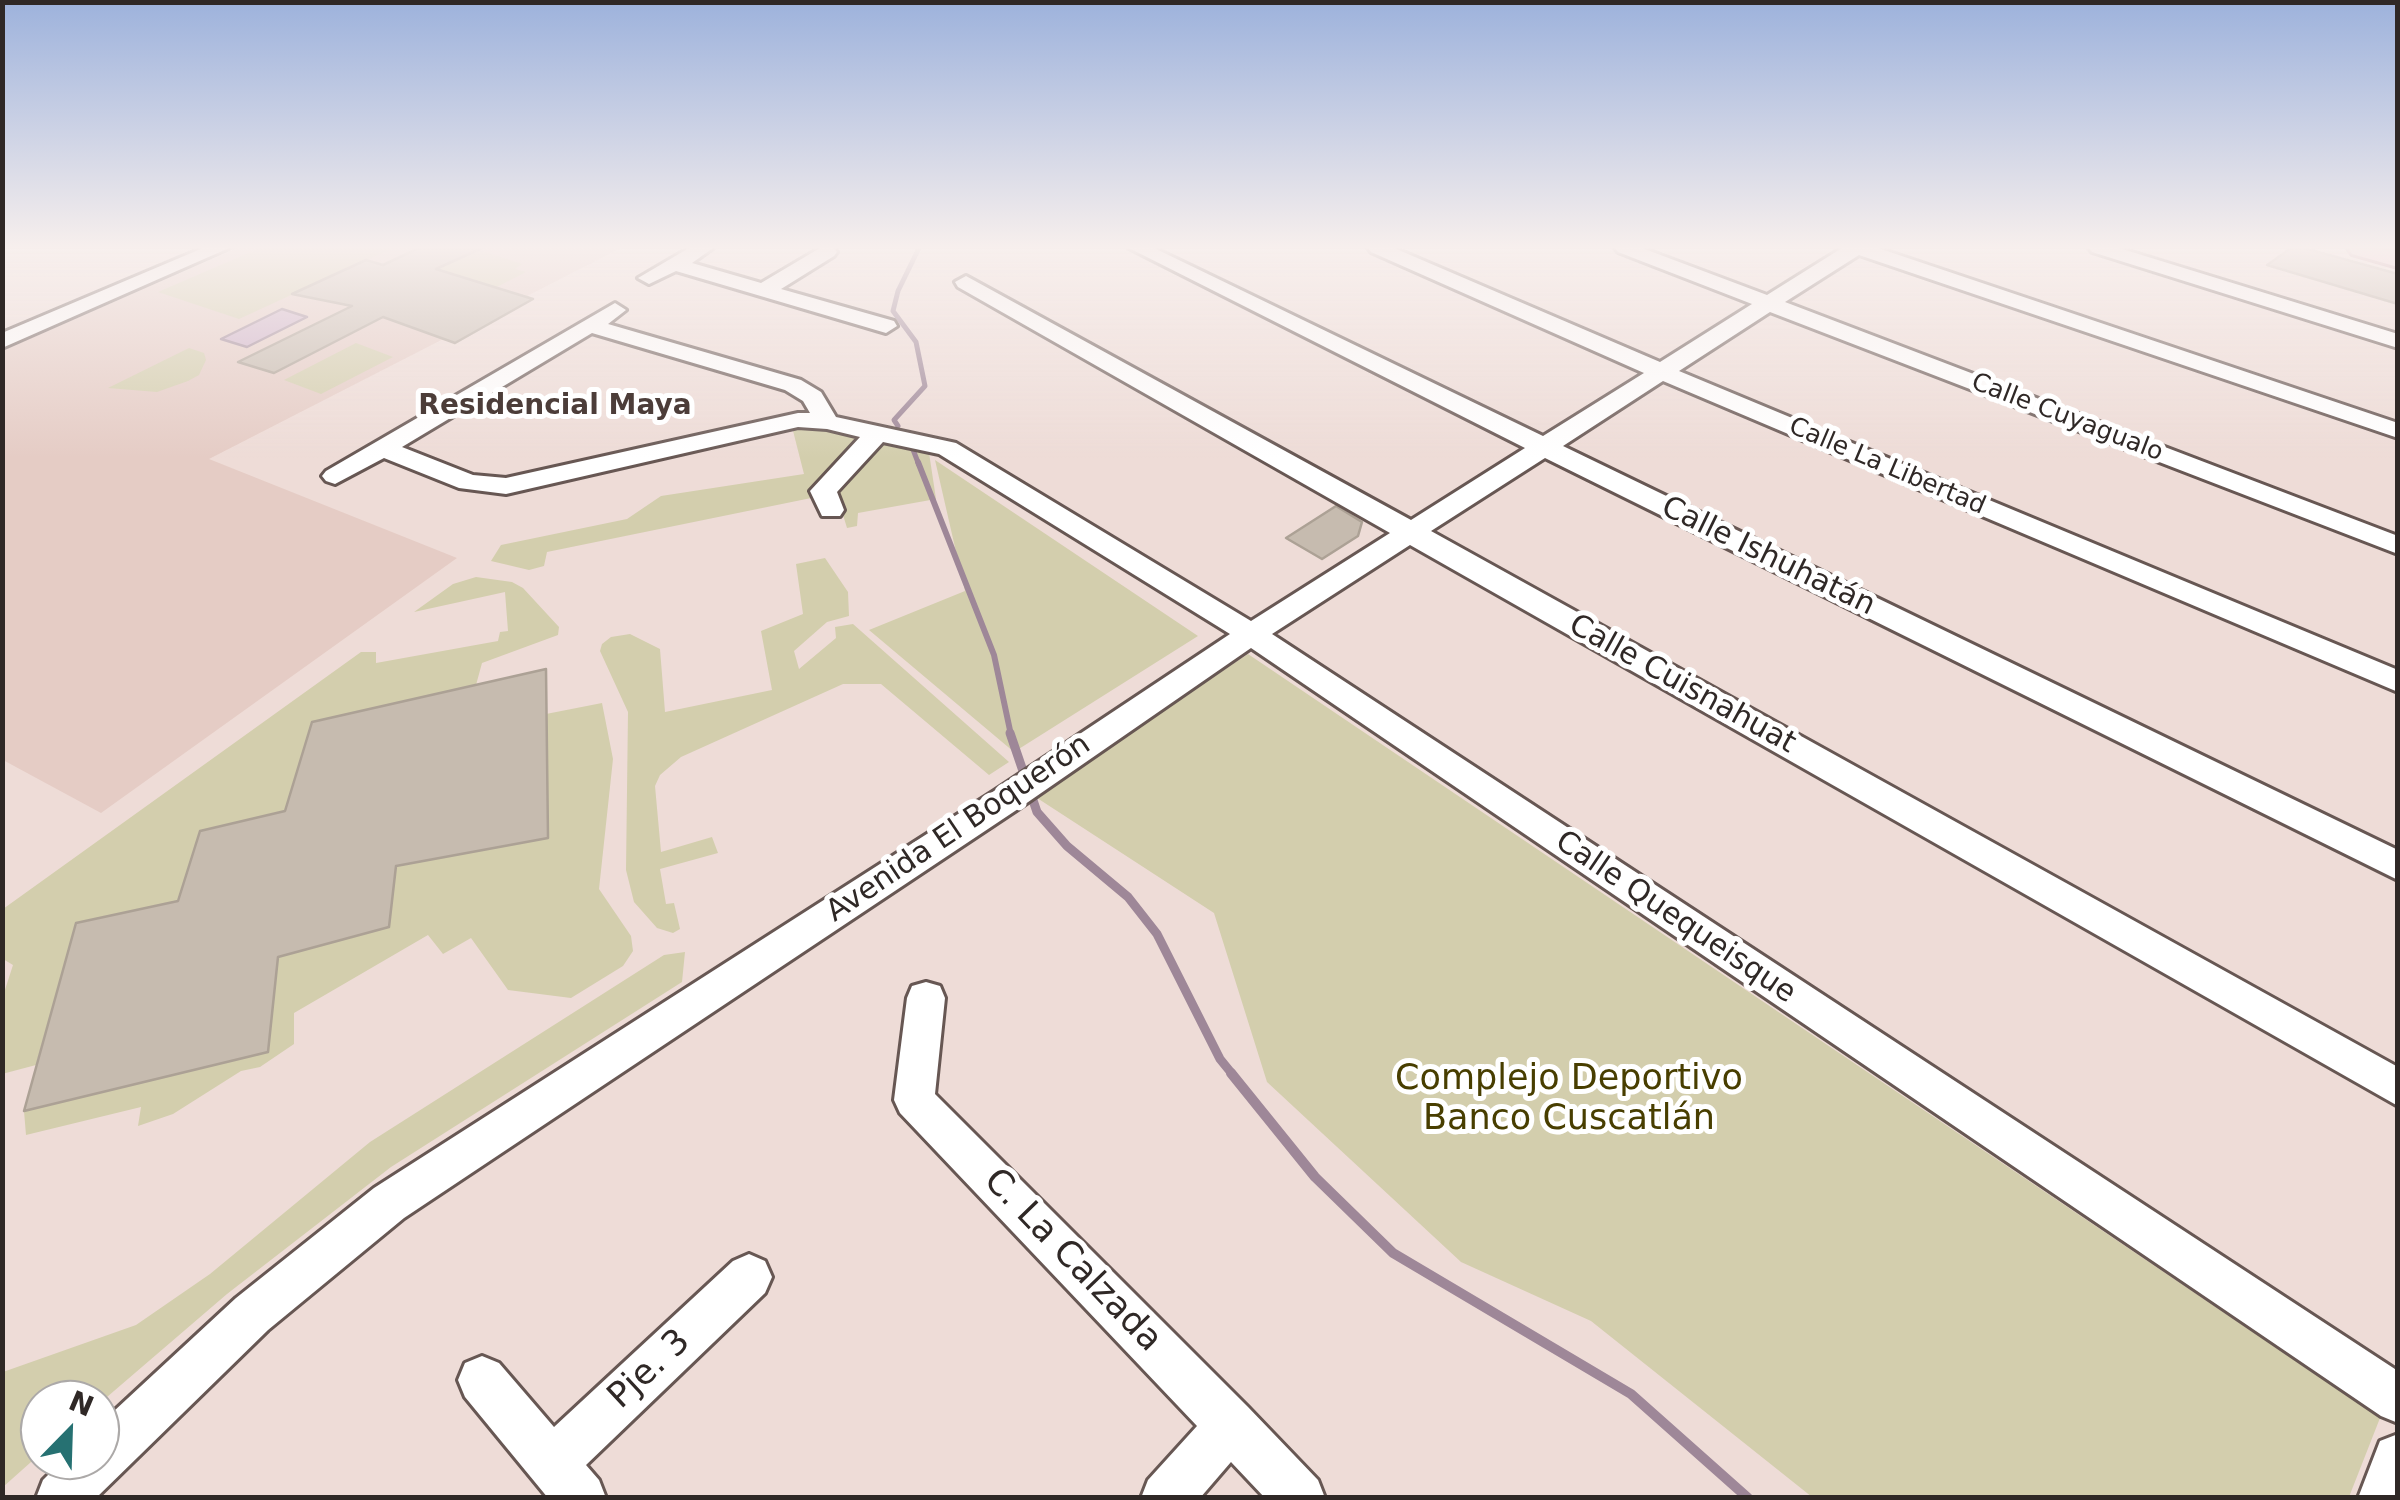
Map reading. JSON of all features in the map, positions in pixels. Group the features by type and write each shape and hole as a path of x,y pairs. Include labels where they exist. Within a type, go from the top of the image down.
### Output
{"street":[{"path":"2,340 54,318"},
{"path":"336,476 604,318"},
{"path":"859,318 886,326"},
{"name":"Calle Cuisnahuat","path":"1030,318 2398,1088"},
{"name":"Calle Ishuhatán","path":"1283,318 2398,866"},
{"name":"Calle La Libertad","path":"1538,318 2398,682"},
{"name":"Avenida El Boquerón","path":"120,1439 252,1314 390,1203 1251,634 1747,318"},
{"name":"Calle Cuyagualo","path":"1809,318 2398,546"},
{"path":"2064,318 2398,431"},
{"path":"2324,318 2398,341"},
{"path":"592,326 810,394 827,422"},
{"path":"781,422 810,394"},
{"name":"Calle Quequeisque","path":"384,448 468,482 506,486 781,422 827,422 947,448 1251,634 2398,1399"},
{"path":"831,510 823,491 878,432"},
{"name":"C. La Calzada","path":"926,998 914,1100 1300,1498"},
{"name":"Pje. 3","path":"566,1480 749,1277"},
{"path":"482,1380 566,1480"},
{"path":"1166,1498 1231,1424"},
{"path":"2383,1498 2398,1459"},
{"name":"Avenida El Boquerón","path":"61,1498 79,1480"}],"shaded area":[{"path":"77,318 484,318 209,459 457,558 101,813 3,760 2,351"},
{"path":"264,318 305,318 247,347 221,339"}],"green space":[{"path":"356,343 393,357 321,394 284,380"},
{"path":"189,348 204,353 206,360 199,375 188,381 157,392 108,388"},
{"path":"791,423 928,446 936,499 858,513 857,526 847,528 840,505 821,496 547,552 544,566 529,570 491,561 501,545 627,519 661,496 804,474"},
{"path":"935,460 1198,636 1014,752 869,630 965,591"},
{"path":"825,558 848,592 849,616 827,622 794,651 799,669 836,638 835,627 853,624 1009,762 989,775 881,684 843,684 681,757 660,775 655,786 661,852 712,837 718,853 660,869 666,904 674,903 680,929 673,933 657,928 634,902 626,870 628,712 600,651 602,644 611,637 630,634 660,649 665,712 772,690 761,631 803,614 796,564"},
{"path":"476,577 512,582 523,588 559,627 558,635 482,663 476,685 312,722 285,811 200,831 178,901 76,923 36,1065 2,1074 3,996 13,965 3,959 3,909 361,652 376,652 376,663 498,641 500,632 508,631 505,592 414,612 453,584"},
{"name":"Complejo Deportivo Banco Cuscatlán","path":"1248,654 2380,1418 2349,1497 1812,1497 1591,1321 1461,1262 1267,1082 1214,913 1034,796"},
{"path":"602,703 613,759 599,889 631,936 633,951 623,966 571,998 508,990 471,938 443,954 428,935 294,1013 294,1044 260,1067 241,1071 173,1114 138,1126 141,1107 26,1135 24,1111 267,1052 278,957 389,927 396,866 547,838 546,714"},
{"path":"685,952 682,982 391,1167 227,1294 120,1386 120,1380 20,1380 20,1472 3,1487 3,1372 136,1325 210,1274 370,1142 664,955"}],"building":[{"path":"328,318 381,318 274,373 238,362"},
{"path":"386,318 499,318 455,343"},
{"path":"1336,506 1362,522 1358,536 1322,559 1286,538"},
{"path":"546,669 548,838 396,866 389,927 278,957 268,1052 24,1111 76,923 178,901 200,831 285,811 312,722"}],"waterway":[{"path":"898,318 916,342 925,386 894,420 898,426"},
{"path":"912,447 919,465"},
{"path":"918,462 994,655 1011,735"},
{"path":"1010,733 1037,812 1067,846 1128,897 1157,934 1220,1059 1233,1075"},
{"path":"1231,1073 1315,1177 1393,1253 1631,1394 1748,1498"}],"district":[{"name":"Residencial Maya","path":"555,407"}]}
